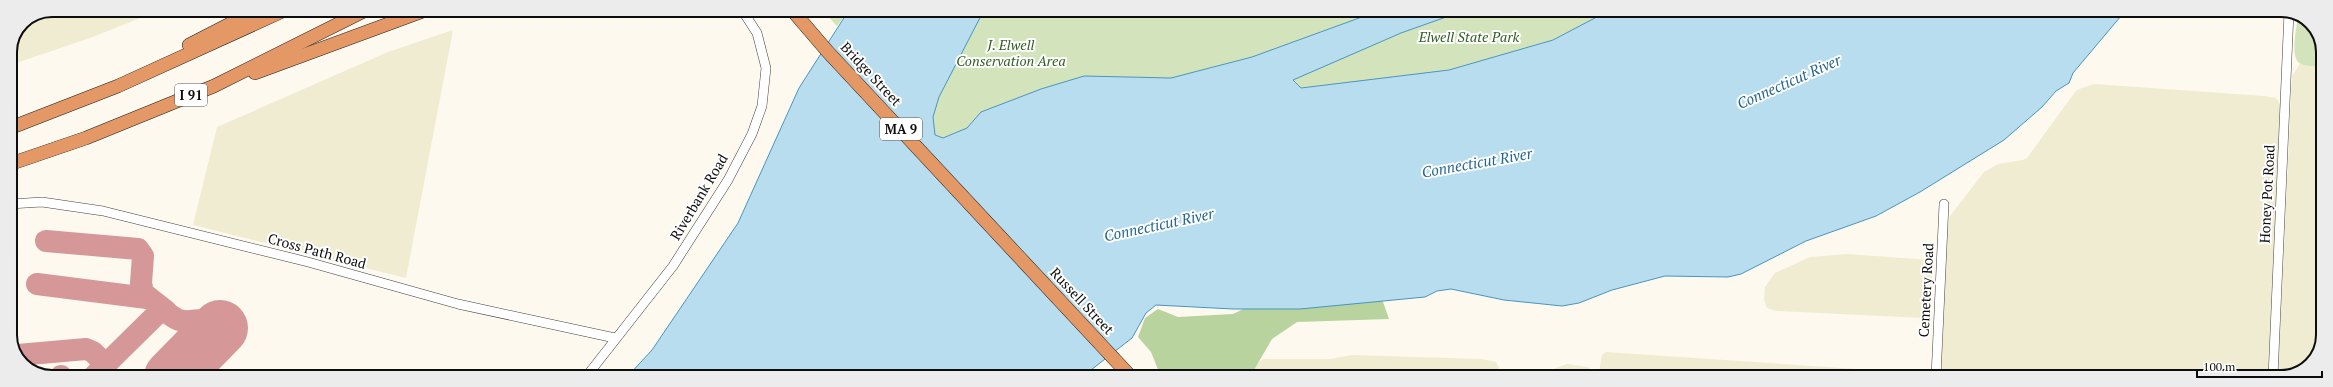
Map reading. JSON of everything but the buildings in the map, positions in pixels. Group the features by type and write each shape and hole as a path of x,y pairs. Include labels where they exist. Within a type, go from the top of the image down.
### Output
{"highway":[{"path":"118,86 168,56 243,17"},
{"path":"17,125 118,86 270,17"},
{"name":"I 91","path":"17,162 103,131 214,86 352,17"},
{"path":"214,86 301,57 407,17"},
{"name":"Bridge Street","path":"798,17 828,52 1011,246"},
{"name":"Russell Street","path":"1011,246 1125,370"}],"street":[{"name":"Riverbank Road","path":"591,370 615,338 655,292 682,252 737,164 758,120 766,81 764,56 757,33 747,17"},
{"name":"Honey Pot Road","path":"2273,370 2289,18"},
{"name":"Cross Path Road","path":"17,204 48,203 103,211 308,262 458,304 615,338"},
{"name":"Cemetery Road","path":"1936,370 1944,204"}],"shaded area":[{"path":"52,17 143,17 90,38 17,63 18,45 23,33 27,27 39,20"},
{"path":"453,30 406,278 193,225 217,127 388,52"},
{"path":"2300,64 2316,65 2316,339 2309,356 2304,361 2294,367 2278,370 2292,76"},
{"path":"2094,84 2276,98 2280,104 2268,370 1941,370 1946,236 1950,216 1984,172 1998,164 2027,158 2075,92 2079,89"},
{"path":"1847,254 1931,260 1933,265 1928,315 1923,318 1776,311 1767,308 1764,299 1765,287 1775,273 1810,257"},
{"path":"1606,352 1872,370 1599,370 1602,355"},
{"path":"1352,355 1482,359 1496,362 1499,368 1499,370 1255,370 1255,365 1263,359 1330,359"},
{"path":"1567,364 1588,367 1591,370 1551,370"}],"green space":[{"path":"829,17 844,17 837,26"},
{"name":"J. Elwell Conservation Area","path":"980,17 1362,17 1252,57 1171,78 1084,76 1041,89 981,112 967,128 943,138 935,135 933,117 939,97"},
{"name":"Elwell State Park","path":"1446,17 1597,17 1553,40 1449,70 1301,88 1293,79 1401,33"},
{"path":"2297,22 2302,24 2311,35 2316,50 2316,66 2306,66 2297,61 2295,56 2295,34"},
{"path":"1382,299 1389,319 1297,322 1272,339 1254,370 1158,370 1151,352 1138,337 1145,318 1158,309 1178,317 1233,314 1254,304"}],"water":[{"name":"Connecticut River","path":"845,17 980,17 939,97 933,117 935,135 943,138 967,128 981,112 1041,89 1084,76 1171,78 1252,57 1362,17 1446,17 1401,33 1293,80 1301,88 1449,70 1553,40 1597,17 2120,17 2073,73 2069,83 2056,91 2042,107 2004,140 1920,192 1876,216 1806,241 1741,274 1728,277 1665,276 1612,290 1579,303 1562,306 1504,300 1451,289 1437,291 1425,297 1300,309 1233,309 1156,305 1146,313 1132,338 1091,370 633,370 652,350 738,223 799,88"}],"taxiway":[{"path":"46,241 138,249 143,256 141,283 143,293 166,311"},
{"path":"37,284 147,298"},
{"path":"100,370 160,311 165,312 179,320 201,320 210,325 216,331"},
{"path":"23,355 86,349 93,352 101,360 109,360"}],"runway":[{"path":"179,370 220,328"}]}
